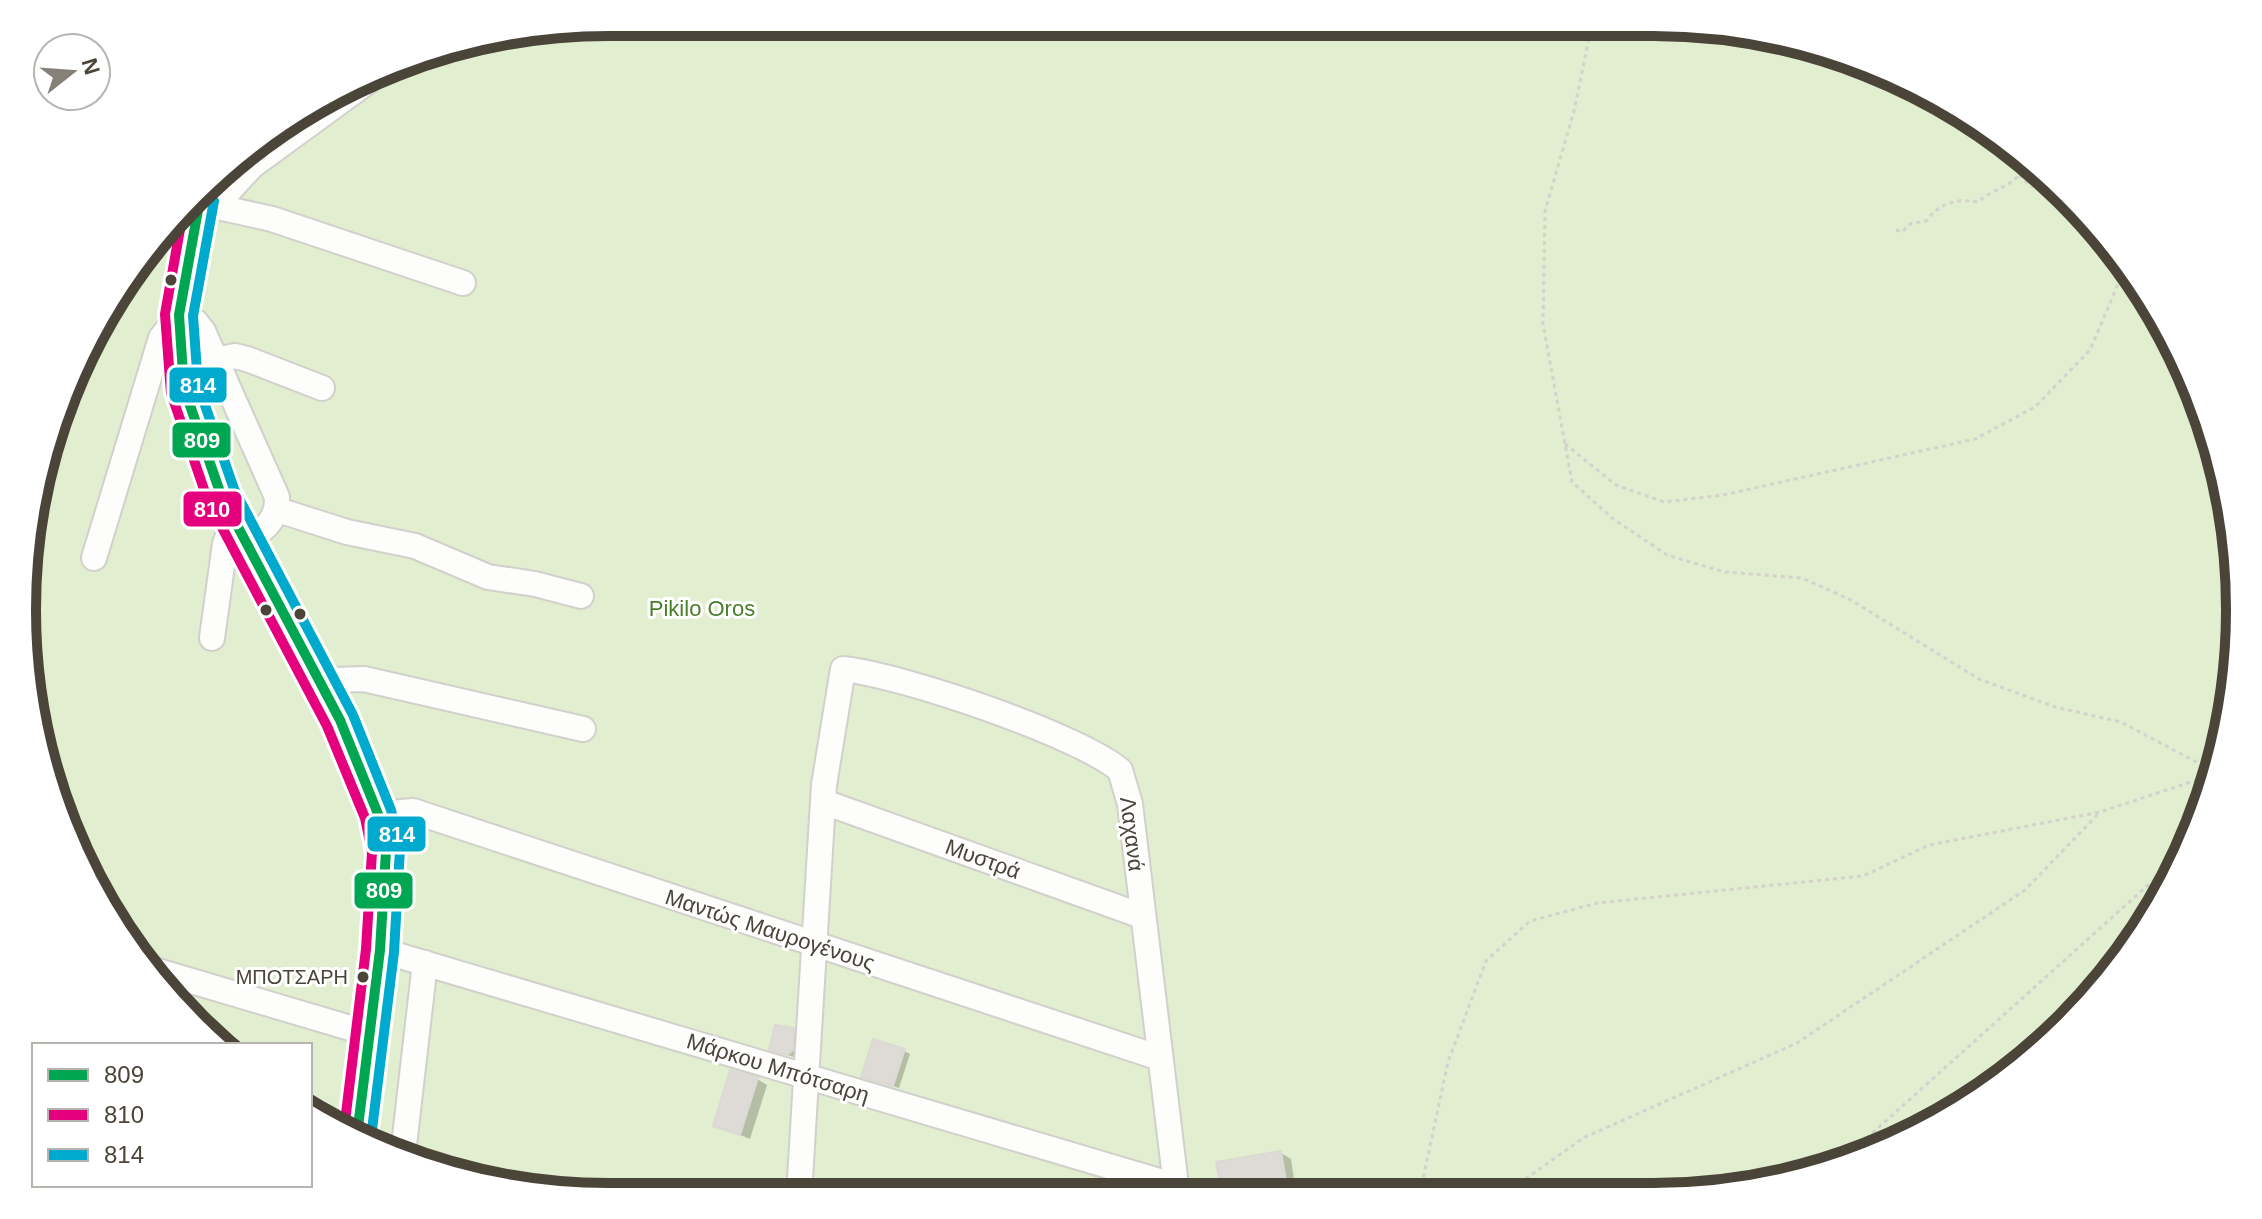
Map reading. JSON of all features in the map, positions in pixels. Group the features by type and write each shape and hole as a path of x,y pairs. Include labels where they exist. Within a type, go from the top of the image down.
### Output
{"street":[{"path":"206,202 329,110"},
{"path":"206,202 463,283"},
{"path":"206,202 179,315 184,388 199,440 239,532 340,720 378,814 386,851 380,950 367,1033 358,1125"},
{"path":"179,315 196,322 203,331 272,483 278,510 270,523 239,532 225,544 212,638"},
{"path":"94,558 161,338 179,315"},
{"path":"216,360 235,356 247,359 322,388"},
{"path":"278,510 347,532 415,546 488,577 535,584 581,596"},
{"name":"Λαχανά","path":"824,802 826,769 843,669 873,672 992,713 1088,749 1120,770 1130,804 1175,1183"},
{"path":"319,685 333,680 364,679 583,729"},
{"path":"800,1183 824,802"},
{"name":"Μυστρά","path":"824,802 1142,916"},
{"name":"Μαντώς Μαυρογένους","path":"378,814 413,811 1160,1058"},
{"name":"Μάρκου Μπότσαρη","path":"380,950 1153,1183"},
{"path":"404,1145 425,963"},
{"path":"167,974 367,1033"}],"path":[{"path":"1589,36 1574,111 1545,211 1543,324 1572,482 1612,518 1667,555 1725,572 1802,578 1851,600 1979,679 2055,707 2121,722 2204,766"},
{"path":"1896,230 1902,232 1910,224 1926,221 1936,208 1961,199 1978,202 1990,191 2009,186 2019,175 2019,168"},
{"path":"2019,175 2031,186 2039,186"},
{"path":"1565,444 1616,485 1664,502 1723,495 1975,439 2035,407 2090,350 2120,279"},
{"path":"1422,1183 1448,1062 1486,961 1530,921 1597,903 1863,876 1929,845 2100,812 2200,779"},
{"path":"1520,1183 1583,1138 1797,1043 2025,890 2100,812"},
{"path":"1857,1145 2157,877 2183,826"}],"green space":[{"name":"Pikilo Oros","path":"610,36 1690,37 1764,47 1801,56 1837,66 1906,95 2002,155 2031,178 2084,231 2149,323 2167,356 2196,425 2221,535 2225,572 2225,647 2215,721 2206,758 2196,794 2167,863 2129,928 2084,988 2031,1041 2002,1064 1939,1106 1872,1139 1801,1163 1727,1178 1652,1183 572,1182 498,1172 461,1163 425,1153 356,1124 312,1099 312,1043 234,1043 204,1015 155,959 95,863 66,794 41,684 37,647 37,572 47,498 66,425 95,356 113,323 178,231 231,178 291,133 356,95 425,66 535,41"}],"building":[{"path":"775,1025 794,1028 793,1050 787,1055 769,1050"},
{"path":"873,1039 905,1049 893,1086 861,1077"},
{"path":"730,1070 758,1078 740,1135 713,1126"},
{"path":"1281,1151 1286,1183 1220,1183 1216,1162"}],"transit line":[{"name":"814","path":"214,201 193,316 198,385 234,489 353,715 391,810 400,849 394,952 372,1131"},
{"name":"809","path":"198,210 179,315 184,388 221,495 340,720 378,814 386,851 380,950 358,1125"},
{"name":"810","path":"180,229 165,314 171,393 208,501 327,726 365,818 372,852 366,949 345,1118"}],"place":[{"name":"ΜΠΟΤΣΑΡΗ","path":"363,977"}]}
